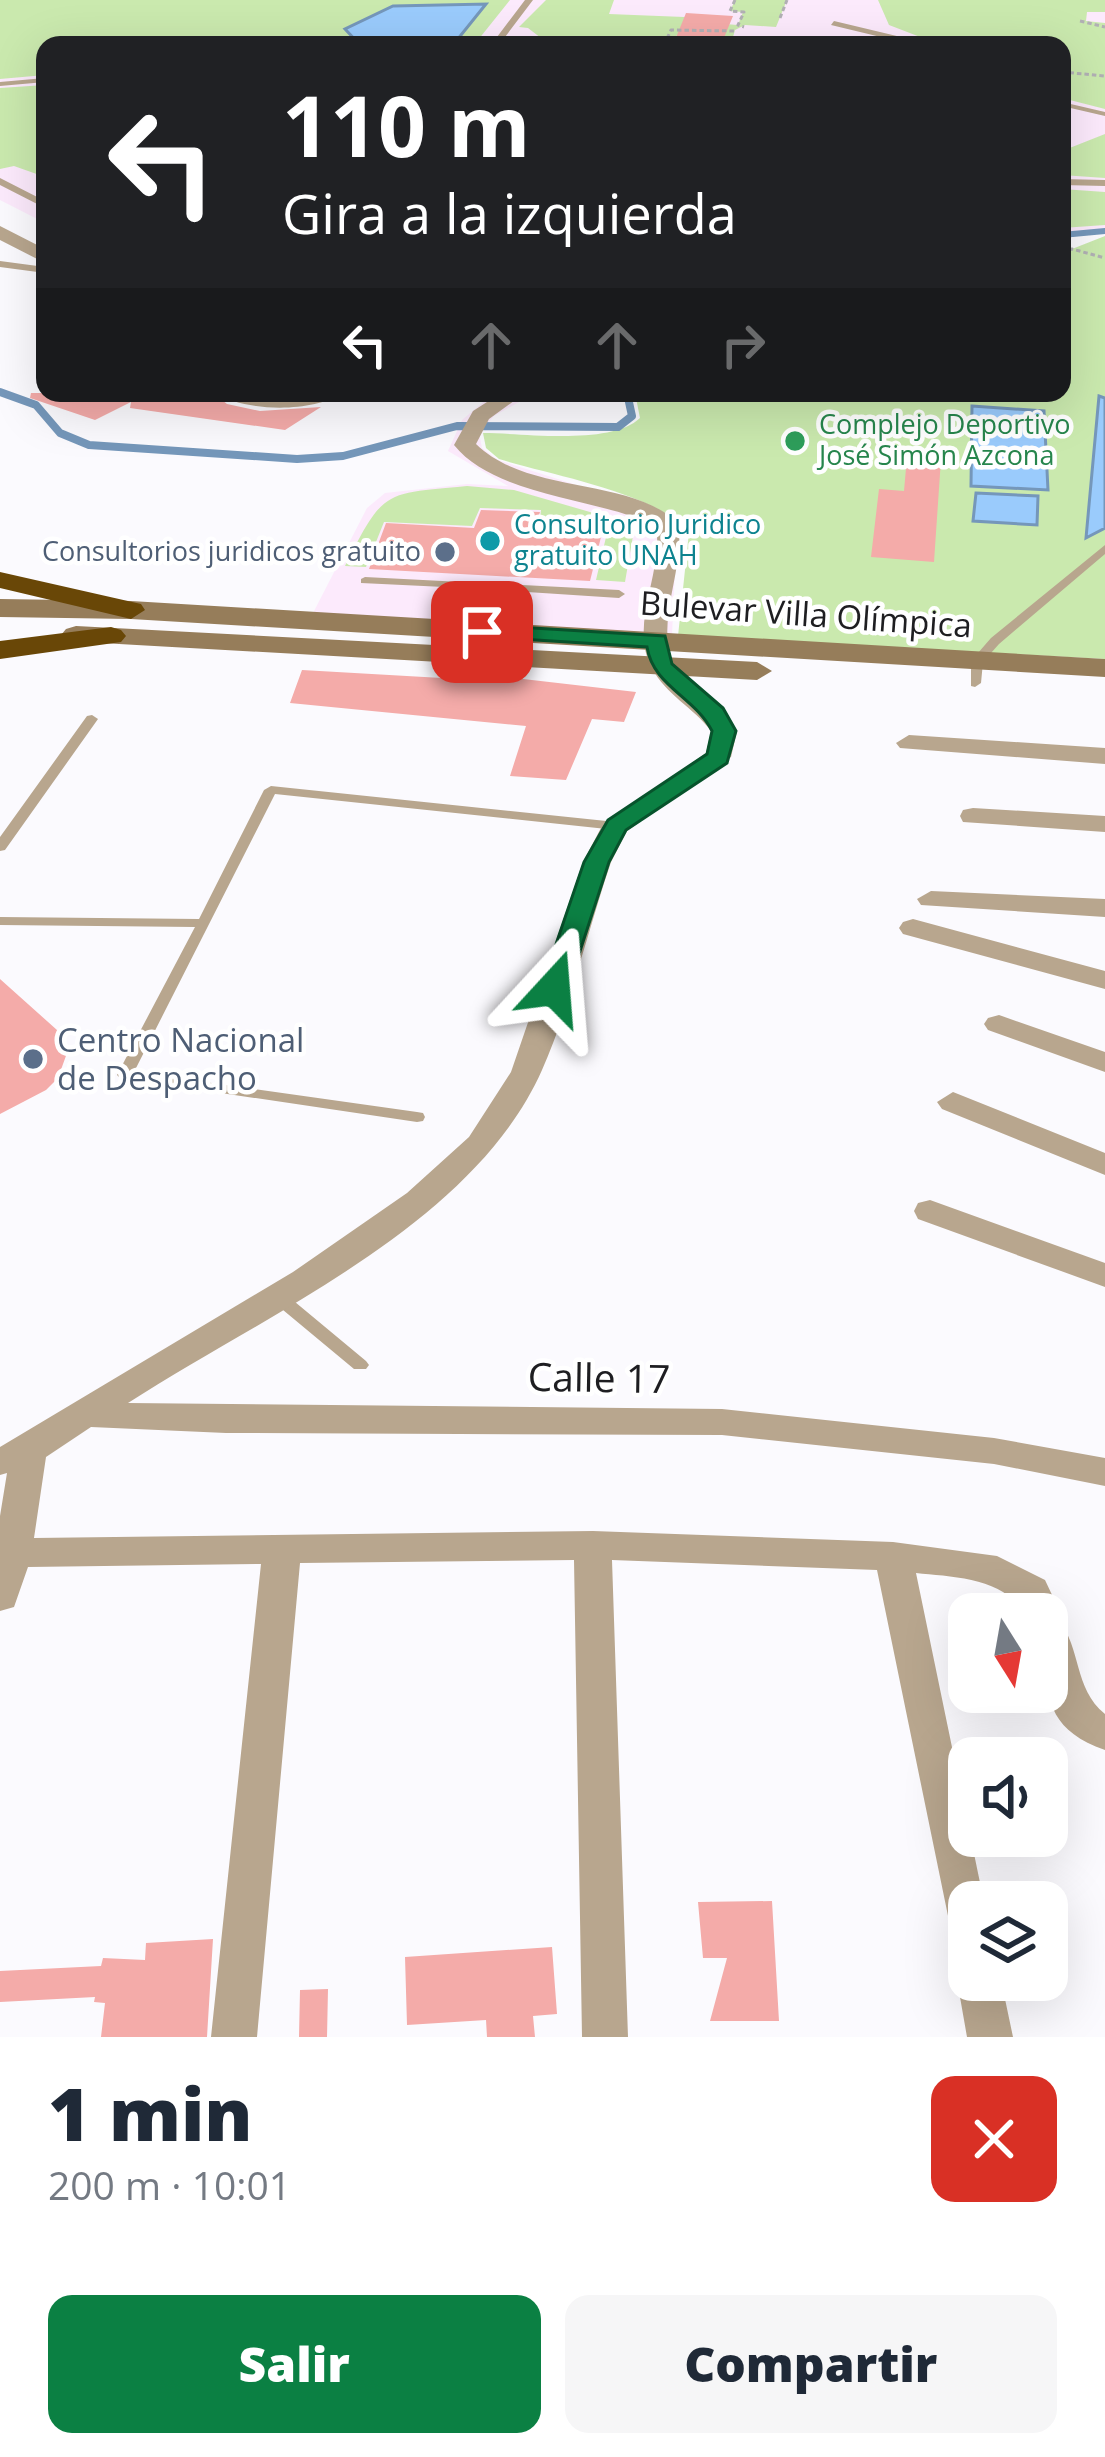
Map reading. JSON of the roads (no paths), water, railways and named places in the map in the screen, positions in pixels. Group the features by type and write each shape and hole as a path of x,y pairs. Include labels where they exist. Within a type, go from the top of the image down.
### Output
{"highway":[{"path":"0,580 131,610"},
{"path":"0,650 111,636"}],"main road":[{"name":"Bulevar Villa Olímpica","path":"0,608 131,610 482,632 659,654"},
{"name":"Bulevar Villa Olímpica","path":"0,632 659,654 976,672 1105,689"},
{"name":"Bulevar Villa Olímpica","path":"976,672 1105,668"}],"street":[{"path":"0,232 36,252"},
{"path":"0,1596 13,1553 14,1456 277,1296 419,1201 480,1144 526,1072 596,862 616,826 718,758 724,731 715,713 659,654 660,586 671,536 667,523 630,506 488,466 469,453 466,438 480,415 501,402"},
{"path":"909,743 1105,756"},
{"path":"973,816 1105,824"},
{"path":"932,899 1105,908"},
{"path":"913,928 1105,980"},
{"path":"999,1024 1105,1063"},
{"path":"953,1102 1105,1165"},
{"path":"930,1211 1105,1276"},
{"name":"Calle 17","path":"88,1414 226,1420 722,1422 994,1451 1105,1472"},
{"path":"13,1553 593,1545 893,1556 984,1567 1032,1593"},
{"path":"593,1545 605,2037"},
{"path":"234,2037 282,1548"},
{"path":"893,1556 959,1881"},
{"path":"1068,1705 1085,1725 1105,1733"},
{"path":"983,2001 990,2037"}],"lane":[{"path":"502,36 529,0"},
{"path":"834,23 887,36"},
{"path":"0,84 36,81"},
{"path":"1071,106 1105,114"},
{"path":"0,181 36,200"},
{"path":"1071,182 1105,183"},
{"path":"0,264 36,269"},
{"path":"976,672 1048,592 1105,548"},
{"path":"365,581 619,594"},
{"path":"482,632 494,586"},
{"path":"0,847 92,719"},
{"path":"417,1117 125,1075 271,790 616,826"},
{"path":"0,921 204,923"},
{"path":"277,1296 360,1365"}],"water":[{"path":"486,4 460,36 352,36 345,29 393,6"},
{"path":"1099,396 1105,398 1105,528 1086,538"},
{"path":"972,406 1044,411 1048,490 971,486"},
{"path":"976,493 1038,496 1037,525 973,521"}],"waterway":[{"path":"1071,234 1105,231"},
{"path":"0,392 36,405 60,433 89,445 297,459 343,456 457,426 618,427 632,416 629,402"}],"place":[{"name":"Complejo Deportivo José Simón Azcona","path":"795,441"},
{"name":"Consultorio Juridico gratuito UNAH","path":"490,541"},
{"name":"Consultorios juridicos gratuito","path":"445,552"},
{"name":"Centro Nacional de Despacho","path":"33,1059"}]}
